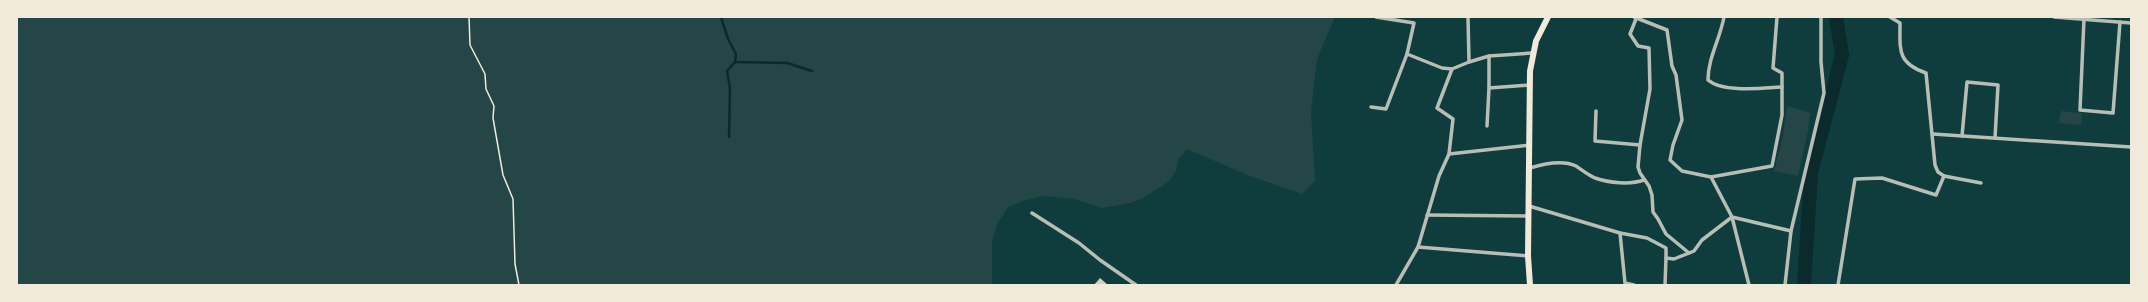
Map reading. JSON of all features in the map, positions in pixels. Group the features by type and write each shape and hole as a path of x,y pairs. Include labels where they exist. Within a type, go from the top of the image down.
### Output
{"main road":[{"path":"1530,285 1528,256 1530,85 1532,53 1548,17"}],"street":[{"path":"1371,107 1386,109 1407,54 1414,23 1376,17"},
{"path":"1468,17 1469,62"},
{"path":"1724,17 1722,30 1708,68 1708,80 1712,84 1739,89 1782,87"},
{"path":"1689,253 1666,234 1653,212 1652,195 1638,167 1640,145 1650,89 1651,62 1649,48 1638,46 1630,34 1635,18 1667,30 1672,66 1676,75 1682,120 1673,145 1670,160 1682,171 1711,177 1772,166 1780,125 1782,87 1782,73 1774,68 1777,17"},
{"path":"1785,285 1791,231 1824,93 1821,62 1821,17"},
{"path":"1890,17 1900,23 1900,47 1902,59 1909,66 1926,73 1928,110 1933,134 1935,165 1938,172 1944,176 1981,183"},
{"path":"2054,17 2131,23"},
{"path":"2084,19 2080,110 2113,113 2120,22"},
{"path":"1407,54 1442,68 1452,69 1489,56 1532,53"},
{"path":"1488,126 1489,56"},
{"path":"1396,285 1418,247 1439,176 1449,154 1453,119 1437,108 1452,69"},
{"path":"1962,136 1967,82 1998,85 1995,138"},
{"path":"1489,88 1530,85"},
{"path":"1596,111 1595,141 1640,145"},
{"path":"1933,134 2131,147"},
{"path":"1449,154 1530,145"},
{"path":"1530,168 1543,164 1567,164 1576,166 1595,178 1634,183 1644,180"},
{"path":"1838,285 1855,179 1882,178 1936,195 1944,176"},
{"path":"1711,177 1732,217 1749,285"},
{"path":"1529,206 1620,234 1646,238 1660,244 1666,248 1664,285"},
{"path":"1032,214 1079,242 1100,260 1136,285"},
{"path":"1427,215 1529,216"},
{"path":"1732,217 1791,231"},
{"path":"1666,258 1674,259 1694,251 1702,240 1732,217"},
{"path":"1620,234 1625,283 1634,285"},
{"path":"1418,247 1528,256"}],"path":[{"path":"469,17 470,44 485,74 486,89 494,106 493,118 503,175 513,199 515,264 518,285"}],"shaded area":[{"path":"17,17 1335,17 1317,59 1311,111 1315,181 1302,194 1245,174 1187,149 1178,160 1176,171 1168,182 1143,198 1130,203 1102,208 1074,199 1043,196 1025,200 1008,207 997,224 992,241 992,285 17,285"},
{"path":"1787,106 1810,113 1808,131 1798,176 1774,171 1783,136"},
{"path":"2061,111 2082,113 2081,125 2059,123"}],"building":[{"path":"1100,278 1108,285 1094,285"}],"waterway":[{"path":"721,17 728,39 736,54 735,62 727,71 730,88 729,137"},
{"path":"1804,285 1811,173 1842,55 1836,17"},
{"path":"735,62 787,63 812,71"}]}
